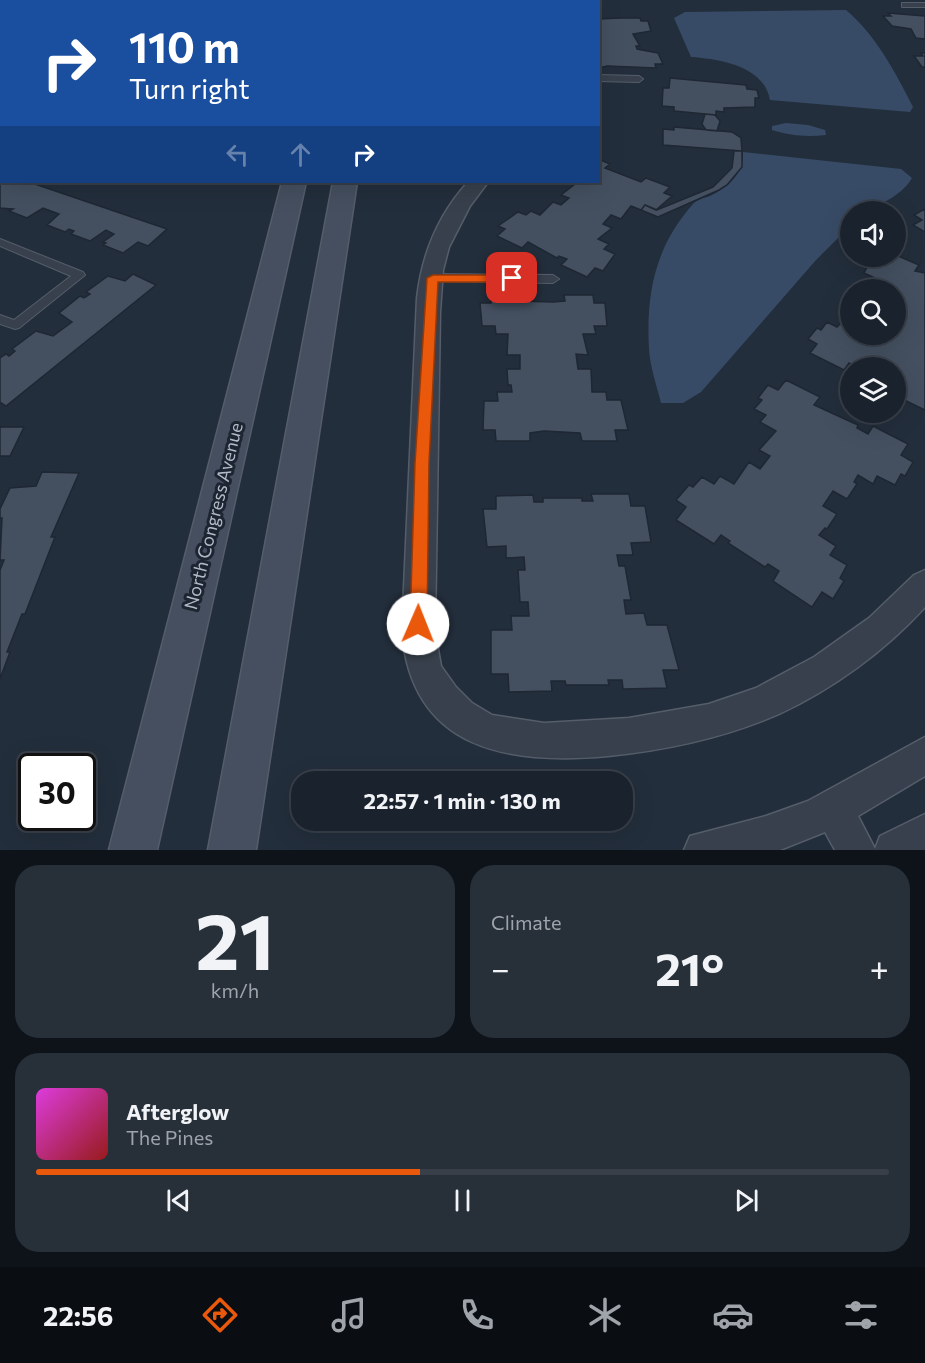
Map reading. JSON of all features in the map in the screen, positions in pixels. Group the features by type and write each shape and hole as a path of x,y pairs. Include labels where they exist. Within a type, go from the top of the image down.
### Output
{"main road":[{"name":"North Congress Avenue","path":"133,850 294,183"},
{"path":"232,850 345,183"}],"street":[{"path":"477,183 466,197 435,255 433,278 422,463 418,624 426,670 446,703 477,729 516,740 555,742 645,734 712,721 767,699 828,668 867,642 908,605 925,585"},
{"path":"704,850 787,829 834,811 925,754"},
{"path":"834,811 856,850"},
{"path":"894,850 925,833"}],"lane":[{"path":"905,5 925,5"},
{"path":"600,78 639,79"},
{"path":"0,242 79,274 15,325 0,319"},
{"path":"433,278 553,279"}],"water":[{"path":"846,10 866,30 884,55 913,107 910,112 770,100 766,88 759,79 739,66 691,57 674,18 685,12"},
{"path":"786,123 808,125 825,130 826,135 799,136 772,130 772,126"},
{"path":"743,152 901,169 912,178 901,191 887,201 840,201 840,236 816,260 701,392 683,403 661,403 652,370 648,328 652,290 662,254 680,220 695,202 729,184 738,173 743,160"}],"building":[{"path":"888,13 925,16 925,39 916,38 911,29 892,26 883,16 891,16"},
{"path":"640,18 641,21 648,21 651,31 633,34 640,46 636,46 637,49 658,53 663,64 655,64 656,68 600,68 600,19"},
{"path":"921,53 925,53 925,67 922,67 914,56 923,56"},
{"path":"670,78 746,85 747,89 757,90 759,98 755,98 755,107 724,108 724,112 716,111 716,115 674,111 674,107 662,106 663,88 669,88"},
{"path":"705,114 715,115 720,121 717,131 706,130 702,124"},
{"path":"674,127 732,132 741,138 742,151 663,145 663,129 674,130"},
{"path":"734,151 742,151 742,167 727,185 658,217 641,210 645,205 657,210 713,187 732,168"},
{"path":"600,160 610,164 605,168 641,182 646,178 670,187 664,193 672,196 656,210 645,205 641,210 631,206 621,219 611,215 603,224 612,228 598,239 609,244 604,249 615,254 603,271 595,268 587,277 561,265 567,259 559,256 557,258 528,242 522,248 497,236 505,229 498,226 518,212 526,215 531,211 540,215 553,202 561,205 569,198 561,195 575,184 572,183 600,183"},
{"path":"32,183 167,229 148,246 138,242 123,253 103,245 106,243 103,242 114,234 106,230 90,241 71,234 74,231 69,229 65,232 47,225 59,214 43,208 27,218 9,211 13,209 0,208 0,184"},
{"path":"925,209 925,232 913,225 922,220 914,215"},
{"path":"906,259 919,265 915,271 925,273 925,410 906,401 906,357 840,357 840,368 810,353 817,344 808,339 817,328 821,330 827,322 837,327 840,324 840,345 906,345 906,279 874,279 864,273 867,267 906,267"},
{"path":"133,274 156,285 6,406 0,402 0,358 6,354 9,356 15,351 12,349 36,331 53,336 72,322 59,313 80,296 84,298 90,294 86,292 108,276 125,281"},
{"path":"491,295 520,295 520,301 553,302 565,301 564,295 593,295 594,303 605,303 607,326 594,326 596,334 583,334 588,355 576,354 578,369 591,369 592,392 606,392 607,400 621,400 628,430 615,430 617,441 582,441 580,433 544,431 530,433 530,441 496,441 495,430 483,430 484,401 498,401 497,392 512,392 511,385 508,385 507,369 520,369 520,355 507,355 508,334 496,334 495,326 482,326 480,303 491,303"},
{"path":"786,380 820,397 814,405 840,417 840,423 854,423 858,425 857,428 868,434 873,426 908,444 901,455 913,462 905,476 901,474 895,485 877,476 873,484 858,475 854,482 857,484 847,499 833,491 823,506 837,514 827,529 825,528 819,535 836,546 830,555 847,565 840,578 844,581 833,599 822,592 812,607 773,581 779,571 768,564 765,567 728,543 730,541 721,535 714,544 676,520 686,507 676,500 689,485 693,487 702,477 714,484 720,476 734,484 749,462 760,469 770,456 759,450 776,431 760,422 766,415 754,409 762,400 758,398 768,385 778,390"},
{"path":"0,427 24,427 10,456 0,456"},
{"path":"42,472 79,473 51,537 55,537 25,614 22,614 7,652 10,652 0,679 0,570 4,560 0,560 2,518 0,518 0,509 10,488 36,486"},
{"path":"591,494 629,494 631,506 645,506 651,542 631,543 633,555 617,555 619,566 625,566 631,600 624,600 626,614 644,613 647,625 667,625 679,670 663,670 667,688 623,689 622,680 608,680 609,685 566,685 565,681 551,681 552,691 509,692 508,674 491,674 491,630 512,630 511,616 529,616 528,602 520,602 518,570 525,570 524,557 506,558 506,546 487,547 483,509 496,509 496,496 533,495 534,502 543,502 543,498 582,498 582,501 593,501"}],"route":[{"path":"418,624 422,463 433,278 512,278"}]}
